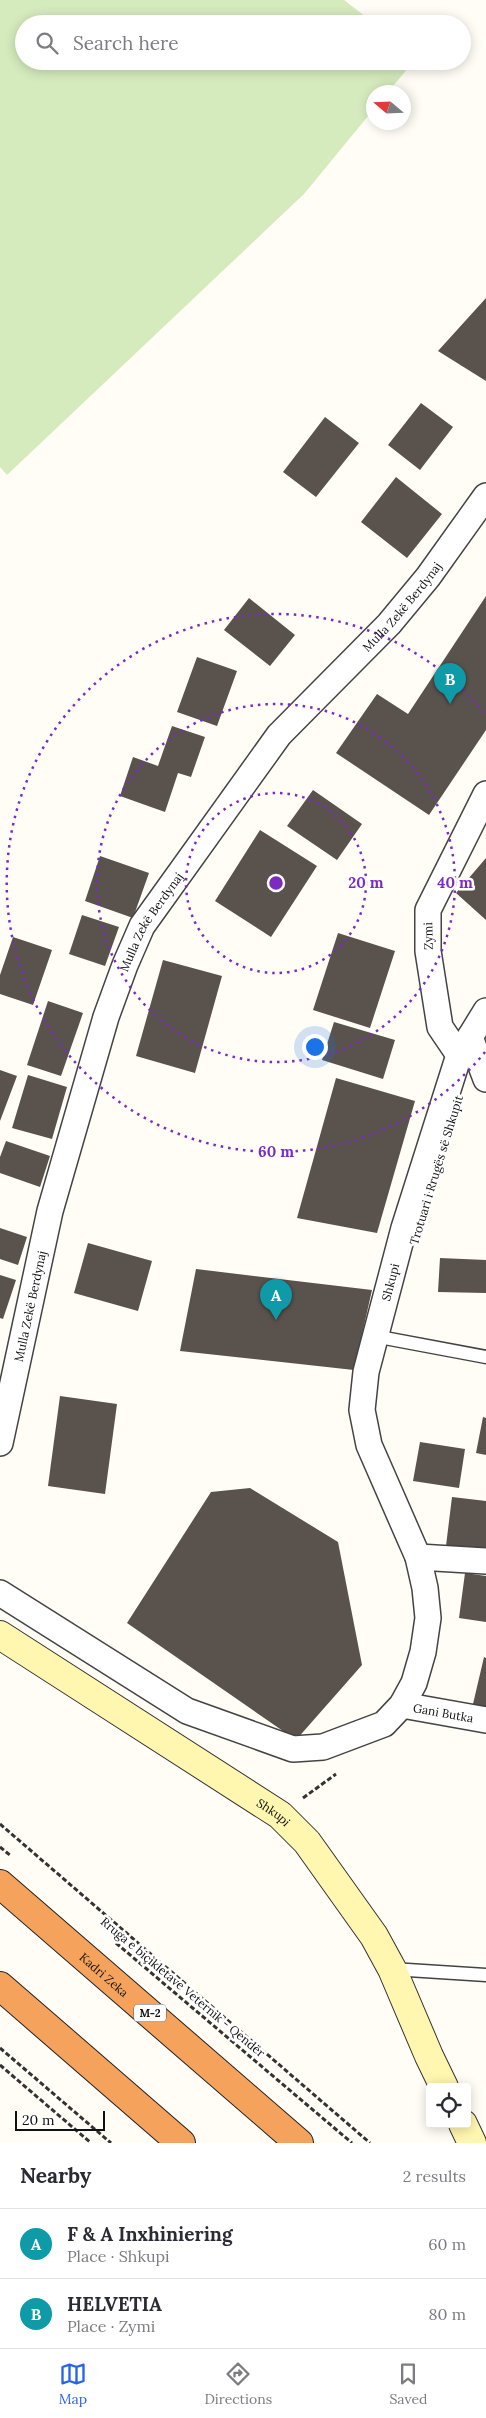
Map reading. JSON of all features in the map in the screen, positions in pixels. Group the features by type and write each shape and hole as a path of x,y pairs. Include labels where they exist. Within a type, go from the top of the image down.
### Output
{"highway":[{"name":"Kadri Zeka","path":"0,1884 299,2143"},
{"path":"0,1986 181,2143"}],"main road":[{"name":"Shkupi","path":"0,1634 280,1815 308,1842 374,1936 392,1969 442,2083"},
{"path":"465,2128 472,2143"}],"street":[{"name":"Mulla Zekë Berdynaj","path":"0,1443 50,1211 106,1017 124,965 142,926 279,735 389,624 428,577 486,496"},
{"name":"Zymi","path":"486,794 428,910 428,951 440,1027 464,1046 486,1079"},
{"name":"Shkupi","path":"0,1593 187,1711 293,1749 323,1747 384,1724 402,1705 416,1675 423,1652 428,1618 425,1588 418,1557 369,1445 362,1410 366,1372 404,1228 464,1046 486,1011"},
{"path":"418,1557 486,1561"},
{"name":"Gani Butka","path":"402,1705 486,1720"}],"lane":[{"path":"374,1336 486,1357"},
{"path":"392,1969 486,1975"}],"path":[{"path":"280,1815 343,1769"},
{"path":"0,1824 370,2143"},
{"path":"0,1847 16,1860"},
{"name":"Rruga e biçikletave Veternik - Qendër","path":"111,1938 352,2143"},
{"path":"0,2048 111,2143"},
{"path":"0,2065 91,2143"}],"green space":[{"path":"0,0 344,0 363,15 15,15 15,70 406,70 394,85 366,85 366,119 304,194 7,475 0,467"}],"building":[{"path":"486,298 486,381 438,351"},
{"path":"421,403 453,427 420,470 388,445"},
{"path":"325,417 359,443 316,497 283,472"},
{"path":"396,477 442,514 407,558 361,522"},
{"path":"486,596 486,730 429,815 336,753 377,694 408,714"},
{"path":"249,598 295,635 270,666 224,630"},
{"path":"197,657 237,671 217,726 177,712"},
{"path":"172,726 205,737 191,777 178,773 165,812 120,796 133,757 158,766"},
{"path":"313,790 362,824 337,860 287,826"},
{"path":"260,830 317,866 271,937 215,901"},
{"path":"100,856 149,873 133,918 85,901"},
{"path":"486,858 486,920 456,893"},
{"path":"82,915 119,927 105,966 69,954"},
{"path":"338,933 395,951 370,1028 313,1010"},
{"path":"13,937 52,950 33,1005 0,994 0,975"},
{"path":"163,960 222,976 195,1073 136,1056"},
{"path":"48,1001 83,1013 61,1076 27,1065"},
{"path":"334,1022 395,1040 383,1079 322,1060"},
{"path":"0,1070 17,1076 0,1121"},
{"path":"28,1075 67,1087 52,1139 12,1128"},
{"path":"336,1078 415,1101 377,1233 297,1218"},
{"path":"6,1141 50,1156 40,1187 0,1173 0,1157"},
{"path":"0,1228 27,1237 18,1265 0,1259"},
{"path":"88,1243 152,1261 138,1311 74,1293"},
{"path":"440,1258 486,1260 486,1293 438,1292"},
{"path":"196,1269 372,1290 354,1370 180,1351"},
{"path":"0,1275 16,1280 3,1319 0,1318"},
{"path":"60,1396 117,1404 105,1494 48,1486"},
{"path":"483,1417 486,1418 486,1455 476,1453"},
{"path":"420,1442 465,1449 459,1488 413,1481"},
{"path":"250,1488 338,1542 362,1665 296,1740 127,1623 211,1492"},
{"path":"452,1497 486,1501 486,1551 446,1546"},
{"path":"465,1573 486,1576 486,1622 459,1618"},
{"path":"484,1657 486,1658 486,1708 473,1704"}],"place":[{"name":"HELVETIA","path":"450,704"},
{"name":"F & A Inxhiniering","path":"276,1320"}]}
